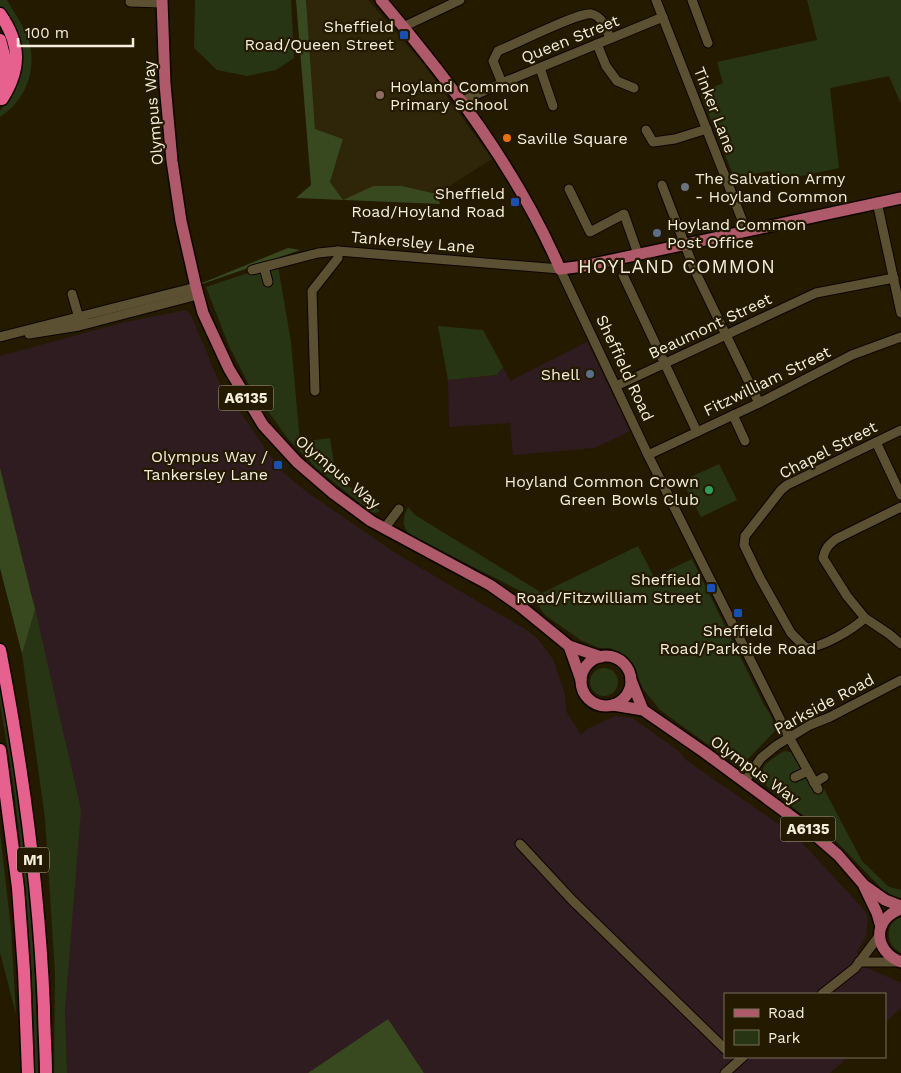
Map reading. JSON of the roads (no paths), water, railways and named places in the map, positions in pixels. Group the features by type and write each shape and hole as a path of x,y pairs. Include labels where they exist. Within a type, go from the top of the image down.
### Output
{"highway":[{"path":"0,14 12,38 16,60 14,75 1,100"},
{"path":"0,40 6,63 1,100"},
{"name":"M1","path":"0,650 25,795 36,885 42,961 46,1073"},
{"name":"M1","path":"0,750 18,888 24,971 28,1073"}],"main road":[{"name":"Sheffield Road","path":"381,0 462,101 482,129 516,184 550,245 560,269"},
{"name":"Olympus Way","path":"162,2 165,84 172,161 181,221 197,291 203,314 229,370 263,425 297,462 371,522 490,585 520,606 569,646 601,657 618,659 629,672 643,710"},
{"path":"560,269 584,266 901,198"},
{"name":"Olympus Way","path":"569,646 585,695 591,701 597,705 613,705 643,710 807,828 838,855 864,884 886,900 901,907"},
{"path":"581,680 587,666 593,660 601,657"},
{"path":"613,705 620,702 626,696 631,680"},
{"name":"Olympus Way","path":"864,884 877,913 881,945 893,959 901,962"},
{"name":"Olympus Way","path":"880,932 885,919 901,907"}],"street":[{"path":"403,26 460,0"},
{"name":"Tinker Lane","path":"656,0 746,230"},
{"path":"692,0 708,43"},
{"path":"130,2 162,2"},
{"path":"502,83 493,61 498,51 574,18 590,14 597,16 602,21 610,38"},
{"name":"Queen Street","path":"462,101 663,17"},
{"path":"598,44 606,66 617,81 634,88"},
{"path":"540,68 554,106"},
{"path":"646,130 653,142 675,139 707,129"},
{"path":"662,185 695,271 759,403"},
{"path":"569,188 590,232 624,214 638,254"},
{"path":"877,202 901,312"},
{"path":"315,391 312,291 338,258 338,251"},
{"name":"Tankersley Lane","path":"252,270 318,253 338,251 560,269"},
{"path":"264,267 268,282"},
{"name":"Sheffield Road","path":"560,269 648,455 789,737 816,786 824,777"},
{"path":"623,275 697,432"},
{"name":"Beaumont Street","path":"616,386 816,293 894,278"},
{"path":"2,336 197,291"},
{"path":"2,336 48,332 95,322 197,291"},
{"path":"72,294 79,318"},
{"path":"79,318 95,322"},
{"name":"Fitzwilliam Street","path":"648,455 759,403 852,355 901,337"},
{"path":"733,415 745,441"},
{"name":"Chapel Street","path":"864,618 858,624 830,640 812,648 806,648 791,633 760,578 744,545 744,536 787,485 901,430"},
{"path":"876,442 901,495"},
{"path":"901,507 836,539 824,551 823,558 836,580 864,618 901,644"},
{"path":"384,529 399,509"},
{"name":"Parkside Road","path":"745,782 761,758 789,737 901,680"},
{"path":"794,777 808,771"},
{"path":"520,844 572,900 724,1048"},
{"path":"823,993 855,968 880,932"},
{"path":"859,962 901,962"},
{"path":"725,1073 738,1058"}],"place":[{"name":"Sheffield Road/Queen Street","path":"404,35"},
{"name":"Hoyland Common Primary School","path":"380,95"},
{"name":"Saville Square","path":"507,138"},
{"name":"The Salvation Army - Hoyland Common","path":"685,187"},
{"name":"Sheffield Road/Hoyland Road","path":"515,202"},
{"name":"Hoyland Common Post Office","path":"657,233"},
{"name":"Shell","path":"590,374"},
{"name":"Olympus Way / Tankersley Lane","path":"278,465"},
{"name":"Hoyland Common Crown Green Bowls Club","path":"709,490"},
{"name":"Sheffield Road/Fitzwilliam Street","path":"711,588"},
{"name":"Sheffield Road/Parkside Road","path":"738,613"}],"district":[{"name":"HOYLAND COMMON","path":"677,266"}]}
